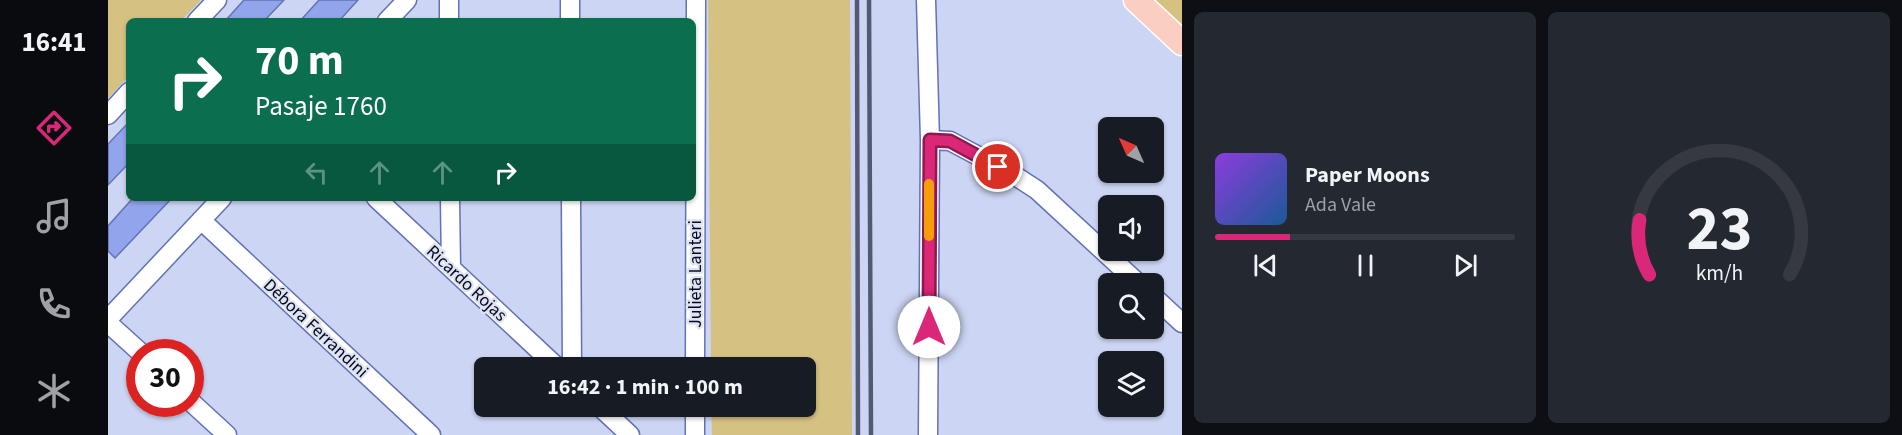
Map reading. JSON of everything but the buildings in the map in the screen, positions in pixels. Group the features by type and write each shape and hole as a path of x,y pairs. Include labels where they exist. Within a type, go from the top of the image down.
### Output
{"main road":[{"path":"1136,0 1182,43"}],"street":[{"path":"200,18 217,0"},
{"path":"390,18 407,0"},
{"path":"449,0 449,18"},
{"path":"570,0 570,18"},
{"name":"Julieta Lanteri","path":"696,0 696,18"},
{"path":"926,0 930,140 928,435"},
{"path":"108,115 126,95"},
{"path":"930,140 950,141 1037,190 1127,273"},
{"path":"127,339 108,321 219,201"},
{"name":"Ricardo Rojas","path":"379,201 546,357"},
{"path":"450,201 451,268"},
{"path":"571,201 572,357"},
{"name":"Julieta Lanteri","path":"695,201 695,357"},
{"name":"Débora Ferrandini","path":"201,220 430,435"},
{"path":"1164,306 1182,323"},
{"path":"204,414 227,435"},
{"path":"611,417 630,435"},
{"path":"695,417 695,435"}],"shaded area":[{"path":"108,0 201,0 184,18 126,18 126,79 108,98"},
{"path":"708,0 850,0 852,435 712,435 711,417 816,417 816,357 711,357"},
{"path":"1136,0 1182,0 1182,43"}],"railway":[{"path":"857,0 858,435"},
{"path":"869,0 871,435"}],"slow traffic":[{"path":"929,184 929,236"}],"route":[{"path":"929,327 930,140 950,141 998,167"}]}
